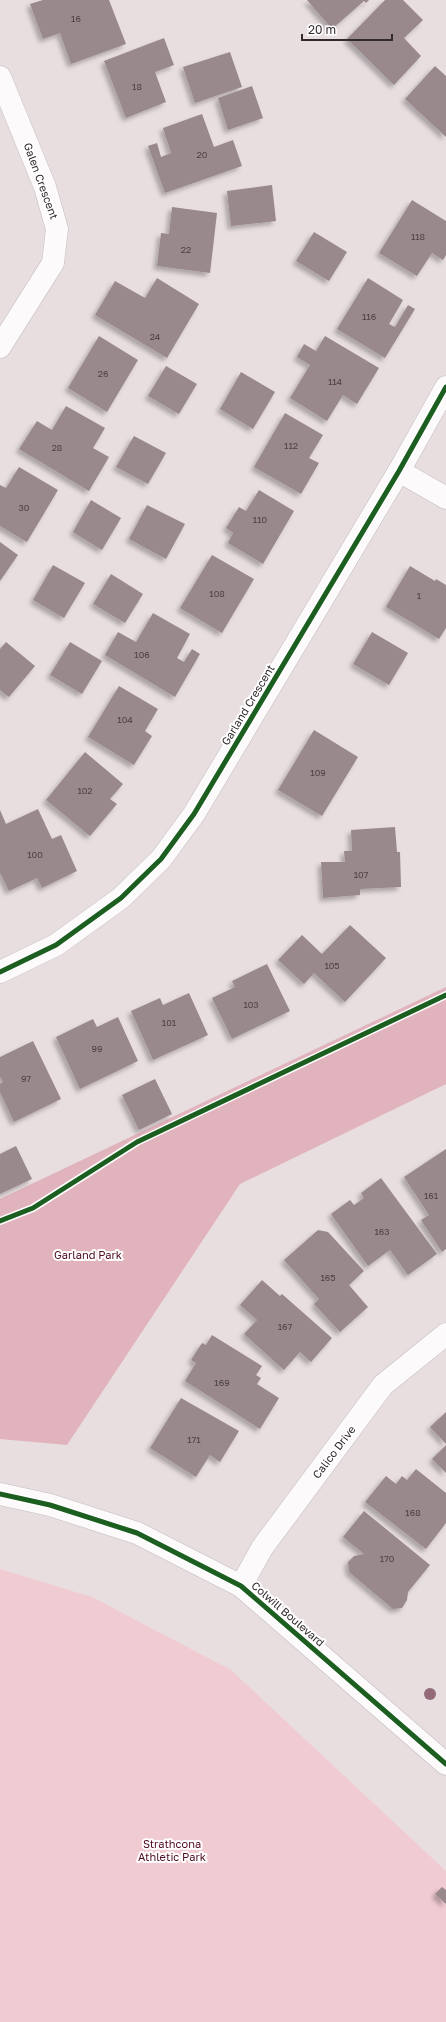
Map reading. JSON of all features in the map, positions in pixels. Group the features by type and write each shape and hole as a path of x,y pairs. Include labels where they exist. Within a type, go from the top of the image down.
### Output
{"street":[{"name":"Galen Crescent","path":"0,76 45,187 57,229 53,263 0,347"},
{"name":"Garland Crescent","path":"0,972 56,945 121,898 161,859 194,814 399,471 446,387"},
{"path":"399,471 446,498"},
{"name":"Calico Drive","path":"240,1586 262,1548 384,1385 446,1334"},
{"name":"Colwill Boulevard","path":"0,1494 50,1505 137,1533 240,1586 446,1764"}],"green space":[{"name":"Garland Park","path":"446,987 446,1084 240,1184 67,1445 0,1439 0,1199"},
{"name":"Strathcona Athletic Park","path":"0,1569 92,1597 231,1670 446,1871 446,2022 0,2022"}],"building":[{"path":"43,0 109,0 126,44 71,64 60,33 43,39 30,4"},
{"path":"307,0 369,0 366,3 364,1 332,29"},
{"path":"385,0 403,0 423,20 404,38 421,56 394,85 347,39"},
{"path":"164,38 174,65 155,72 166,102 126,118 104,61"},
{"path":"230,52 242,87 195,103 183,67"},
{"path":"435,66 446,76 446,137 405,99"},
{"path":"252,86 263,118 228,130 218,98"},
{"path":"202,114 214,147 233,140 242,166 165,193 148,146 157,143 161,157 171,153 163,128"},
{"path":"272,185 276,221 231,226 227,191"},
{"path":"412,200 446,221 446,255 443,260 432,253 417,276 379,253"},
{"path":"172,207 217,213 210,273 157,266 161,233 169,234"},
{"path":"314,232 347,252 329,281 296,261"},
{"path":"157,278 199,304 167,358 95,315 115,281 145,298"},
{"path":"368,278 403,300 389,324 395,327 408,305 415,309 385,358 337,329"},
{"path":"99,336 138,360 107,412 68,388"},
{"path":"325,336 379,368 357,404 343,395 327,421 290,398 310,365 297,357 304,344 316,351"},
{"path":"166,366 197,384 179,414 148,396"},
{"path":"241,372 275,392 253,429 220,409"},
{"path":"66,406 105,428 93,448 109,457 89,491 19,449 37,421 52,430"},
{"path":"285,413 323,435 309,458 319,463 301,494 254,467"},
{"path":"134,436 166,453 148,484 116,467"},
{"path":"19,467 58,490 27,542 0,526 0,485 6,488"},
{"path":"259,490 294,511 263,564 228,543 233,533 226,528 239,507 246,511"},
{"path":"91,500 121,518 102,550 73,532"},
{"path":"147,505 185,524 166,559 129,539"},
{"path":"0,542 18,555 0,581"},
{"path":"212,555 254,579 222,633 180,608"},
{"path":"53,565 85,583 64,618 33,600"},
{"path":"410,566 435,581 436,579 446,585 446,628 439,639 386,607"},
{"path":"111,574 143,594 125,623 93,604"},
{"path":"153,613 190,634 177,658 184,662 192,649 200,654 175,697 105,655 118,632 136,642"},
{"path":"372,632 408,653 389,685 353,664"},
{"path":"6,642 35,666 9,697 0,690 0,649"},
{"path":"70,642 102,661 82,694 50,675"},
{"path":"119,686 158,709 145,731 152,736 134,765 88,737"},
{"path":"314,730 358,757 322,816 278,790"},
{"path":"85,752 123,784 110,799 117,804 90,836 46,800"},
{"path":"38,809 52,839 61,835 77,871 42,888 37,878 9,891 0,873 0,810 6,824"},
{"path":"395,827 397,852 400,852 401,887 360,889 360,895 323,898 321,862 345,862 344,851 352,851 351,830"},
{"path":"350,925 386,958 345,1002 314,973 304,984 278,960 302,935 322,954"},
{"path":"267,964 290,1011 232,1039 212,998 235,987 232,981"},
{"path":"189,993 208,1035 153,1060 131,1011 160,998 163,1005"},
{"path":"118,1017 138,1061 80,1089 56,1037 93,1019 97,1027"},
{"path":"33,1041 61,1099 14,1122 0,1092 0,1084 3,1082 0,1077 0,1057"},
{"path":"155,1079 172,1114 139,1130 122,1095"},
{"path":"16,1146 32,1179 0,1194 0,1154"},
{"path":"446,1149 446,1249 442,1252 421,1220 429,1215 404,1177"},
{"path":"381,1178 437,1254 408,1275 390,1250 368,1266 331,1214 350,1200 354,1205 364,1198 361,1193"},
{"path":"318,1230 328,1232 364,1271 349,1285 368,1307 340,1332 314,1304 319,1299 284,1260"},
{"path":"262,1280 280,1296 282,1294 332,1338 311,1362 300,1352 284,1370 244,1334 257,1320 240,1305"},
{"path":"212,1335 262,1366 256,1375 261,1378 257,1384 279,1398 260,1429 185,1381 196,1363 191,1360 202,1343 206,1345"},
{"path":"181,1398 239,1431 220,1462 210,1455 196,1477 150,1448"},
{"path":"446,1412 446,1444 430,1427"},
{"path":"446,1445 446,1473 432,1459"},
{"path":"416,1469 446,1493 446,1523 426,1549 365,1502 386,1476 396,1484 402,1476 407,1480"},
{"path":"364,1511 430,1565 408,1592 407,1600 402,1608 393,1609 349,1572 348,1562 354,1556 364,1554 343,1537"},
{"path":"442,1887 446,1890 446,1904 435,1894"}],"cycle path":[{"path":"0,972 56,945 121,898 161,859 194,814 399,471 446,387"},
{"path":"0,1221 33,1208 137,1142 446,995"},
{"path":"0,1494 50,1505 137,1533 241,1586 446,1764"}]}
